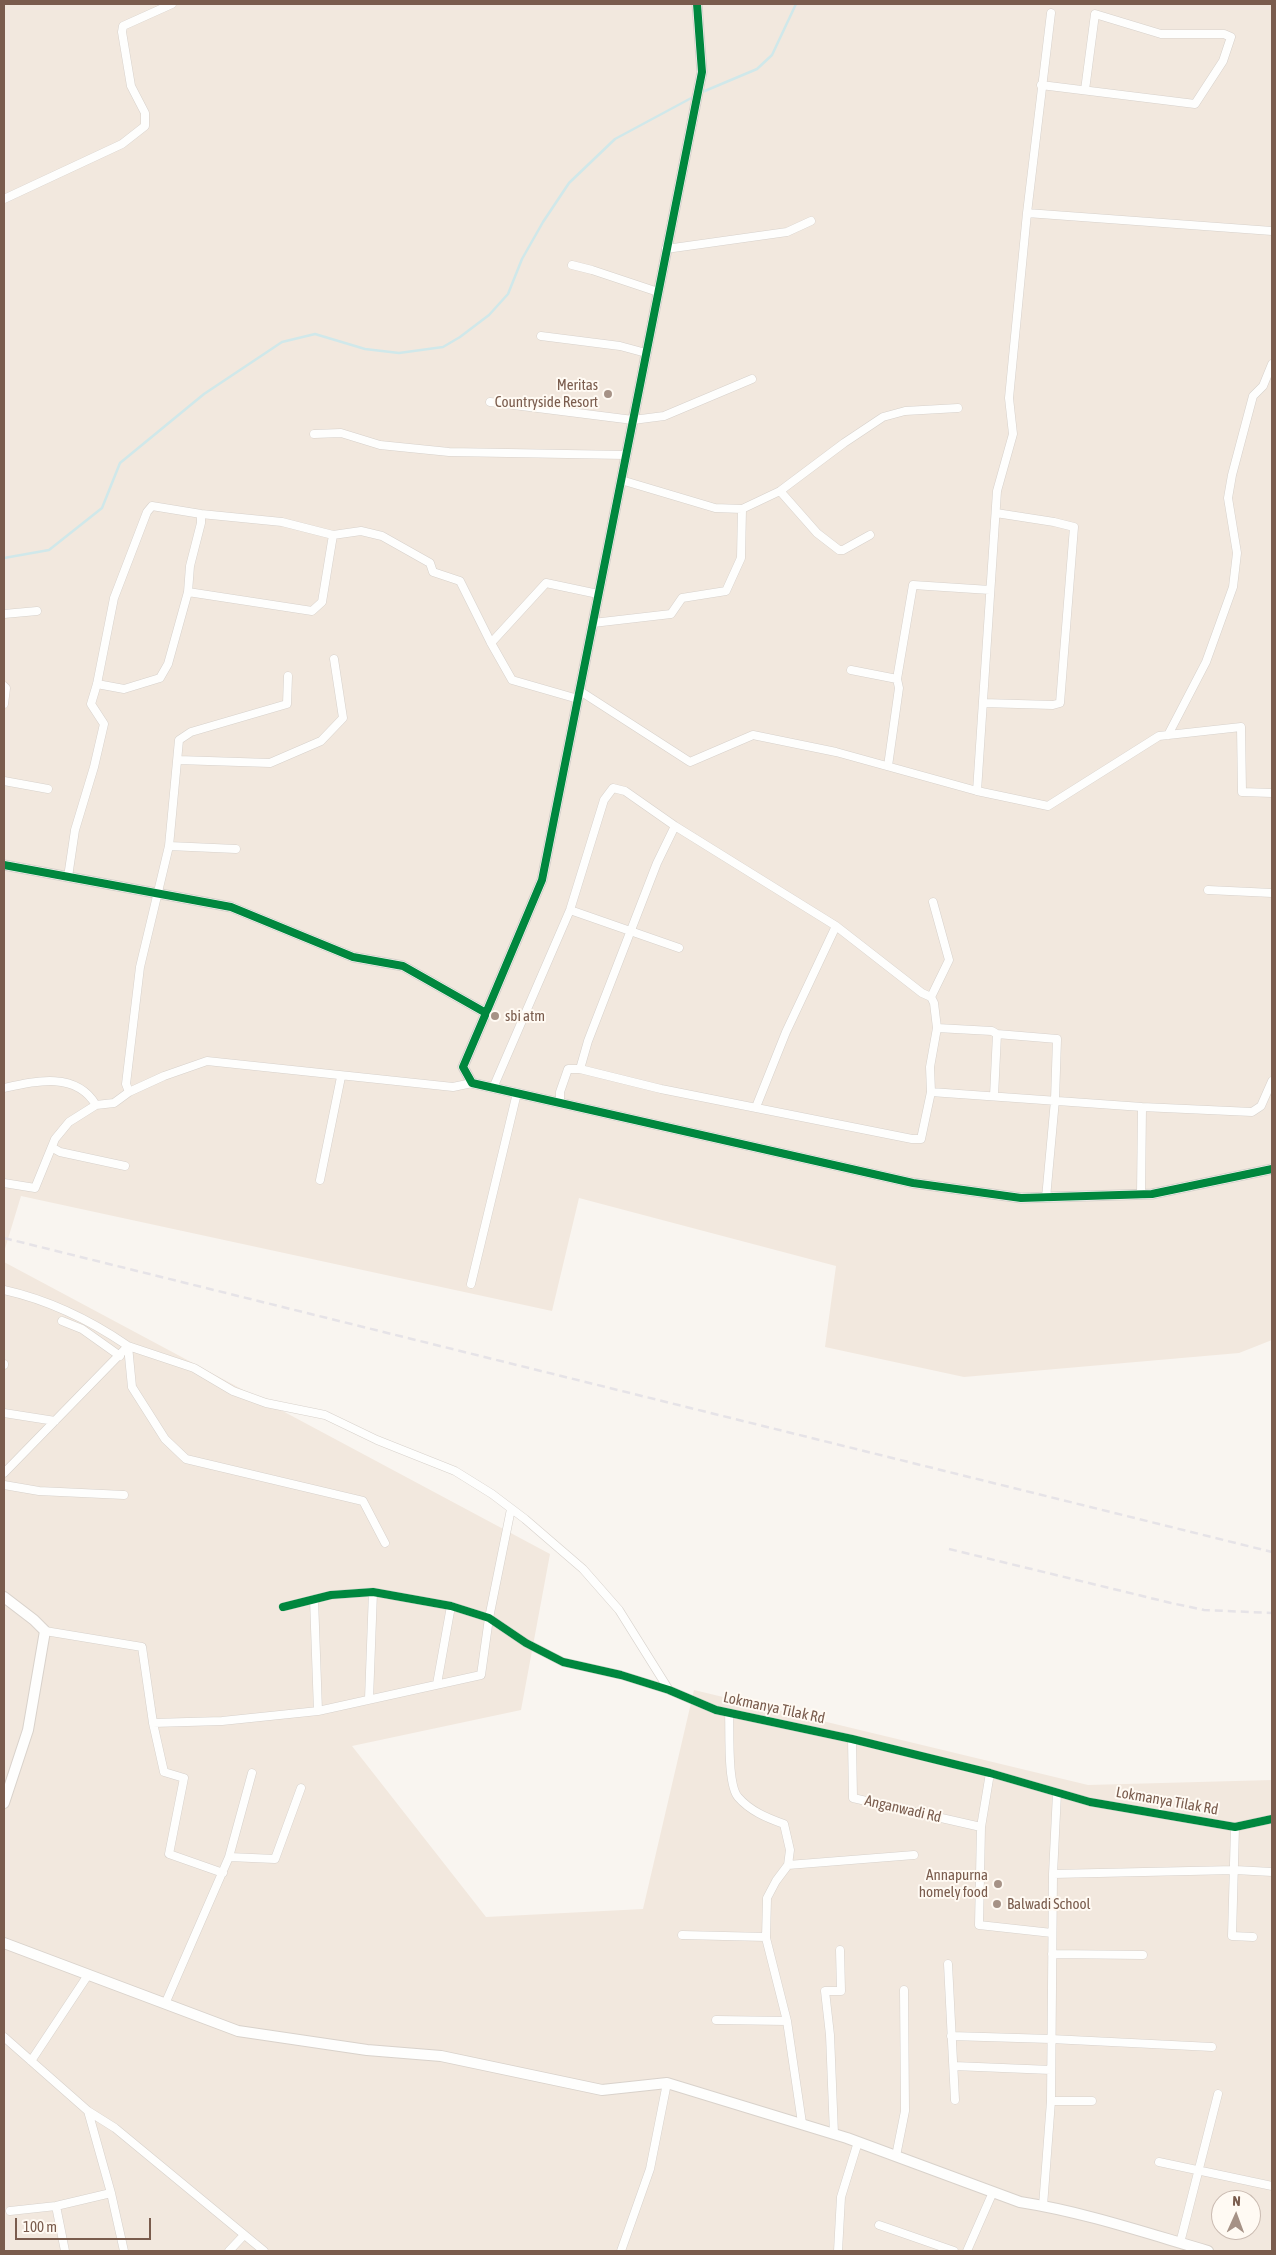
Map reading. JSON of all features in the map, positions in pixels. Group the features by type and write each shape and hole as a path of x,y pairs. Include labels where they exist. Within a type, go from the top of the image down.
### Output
{"main road":[{"path":"4,1597 45,1631 28,1730 4,1803"},
{"path":"4,1944 238,2031 368,2050 441,2056 602,2090 667,2083 802,2123 1020,2202 1112,2223 1208,2251"}],"street":[{"path":"4,199 122,144 145,126 145,113 131,86 122,32 123,26 172,4"},
{"path":"472,1083 463,1067 542,880 702,72 698,4"},
{"path":"977,791 997,491 1013,434 1009,398 1027,213 1051,13"},
{"path":"1041,85 1195,104 1223,61 1231,37 1224,34 1161,34 1095,14 1085,90"},
{"path":"1027,213 1272,230"},
{"path":"666,248 787,232 811,221"},
{"path":"572,265 658,292"},
{"path":"540,336 620,346 646,353"},
{"path":"1168,735 1206,662 1233,587 1236,553 1228,498 1232,475 1254,396 1263,386 1272,364"},
{"path":"490,402 633,420 664,416 752,379"},
{"path":"621,480 715,508 742,509 780,491 844,443 883,417 905,411 958,408"},
{"path":"314,434 341,433 380,445 449,452 626,455"},
{"path":"780,491 817,533 839,550 843,550 870,535"},
{"path":"68,877 75,830 104,724 91,704 97,684 114,598 147,512 152,506 201,514 282,522 333,535 360,531 382,536 430,563 433,572 460,581 491,644 512,680 579,695 690,762 753,736 836,752 977,791 1048,806 1159,736 1241,727 1242,792 1272,793"},
{"path":"593,623 671,614 682,598 726,591 741,558 742,509"},
{"path":"983,703 1053,705 1060,703 1074,527 996,513"},
{"path":"97,684 124,689 160,678 168,664 188,592 190,566 201,514"},
{"path":"188,592 312,611 322,602 333,535"},
{"path":"491,644 546,583 598,594"},
{"path":"888,766 899,688 897,679 910,590 913,585 990,590"},
{"path":"4,614 37,611"},
{"path":"178,760 270,764 321,741 343,718 334,659"},
{"path":"851,670 897,679"},
{"path":"129,1092 126,1084 140,967 170,846 179,740 191,732 288,704 288,676"},
{"path":"4,686 6,688 4,704"},
{"path":"4,781 48,789"},
{"path":"494,1088 570,910 604,800 613,788 626,791 675,826 836,926 922,993 932,997"},
{"path":"580,1069 603,1002 657,864 675,826"},
{"path":"170,846 236,849"},
{"path":"4,865 231,907 352,957 403,966 486,1013"},
{"path":"1208,890 1272,893"},
{"path":"560,1103 560,1092 568,1069 580,1069 660,1089 912,1139 921,1139 931,1092 930,1067 937,1028 932,997 949,960 932,902"},
{"path":"570,910 678,948"},
{"path":"756,1107 786,1032 836,926"},
{"path":"937,1028 992,1031 996,1034 1057,1039 1055,1100 1046,1198"},
{"path":"994,1096 996,1034"},
{"path":"4,1183 35,1188 53,1148 55,1139 69,1122 96,1105 114,1103 129,1092 164,1076 207,1061 454,1087 472,1083 912,1183 1021,1198 1152,1194 1272,1170"},
{"path":"320,1180 342,1076"},
{"path":"4,1088 54,1080 70,1083 92,1098 96,1105"},
{"path":"931,1092 1142,1108 1252,1112 1261,1106 1272,1081"},
{"path":"471,1284 517,1093"},
{"path":"1141,1195 1142,1108"},
{"path":"53,1148 60,1152 125,1166"},
{"path":"4,1290 52,1303 108,1332 128,1346 194,1368 233,1391 266,1403 325,1415 377,1440 454,1470 511,1509 589,1576 619,1610 669,1690"},
{"path":"62,1320 82,1329 120,1356"},
{"path":"4,1473 128,1346"},
{"path":"128,1346 132,1387 165,1439 186,1459 363,1501 385,1542"},
{"path":"4,1413 54,1421"},
{"path":"4,1485 39,1491 124,1495"},
{"path":"153,1723 222,1721 318,1710 481,1674 489,1618 511,1509"},
{"path":"369,1699 373,1592"},
{"name":"Lokmanya Tilak Rd","path":"283,1607 331,1595 373,1592 451,1606 489,1618 526,1643 562,1662 621,1675 669,1690 716,1710 852,1739 1090,1802 1235,1827 1272,1819"},
{"path":"314,1599 318,1710"},
{"path":"437,1684 451,1606"},
{"path":"45,1631 142,1647 153,1723 164,1772 184,1778 169,1854 223,1873"},
{"path":"729,1712 730,1765 737,1796 761,1816 784,1824 790,1850 788,1865 776,1881 768,1898 766,1937 787,2021 802,2123"},
{"name":"Anganwadi Rd","path":"852,1739 853,1798 981,1827"},
{"path":"166,2004 229,1857 252,1772"},
{"path":"990,1774 981,1827 979,1925 1052,1933"},
{"path":"229,1857 275,1859 301,1788"},
{"path":"1043,2206 1051,2101 1053,1874 1057,1793"},
{"path":"1235,1827 1232,1936 1253,1937"},
{"path":"788,1865 914,1855"},
{"path":"1053,1874 1235,1870 1272,1872"},
{"path":"682,1935 766,1937"},
{"path":"834,2134 830,2035 825,1991 841,1991 840,1950"},
{"path":"1052,1954 1143,1955"},
{"path":"948,1964 955,2100"},
{"path":"32,2061 88,1975"},
{"path":"896,2156 906,2111 904,1990"},
{"path":"716,2020 787,2021"},
{"path":"952,2036 1212,2047"},
{"path":"4,2037 88,2111 115,2128 264,2251"},
{"path":"954,2066 1051,2070"},
{"path":"621,2251 650,2169 667,2083"},
{"path":"1180,2243 1218,2094"},
{"path":"1051,2101 1092,2101"},
{"path":"88,2111 111,2193 124,2251"},
{"path":"838,2251 841,2197 858,2142"},
{"path":"1159,2162 1272,2186"},
{"path":"967,2251 993,2192"},
{"path":"10,2211 56,2206 111,2193"},
{"path":"56,2206 65,2251"},
{"path":"879,2225 954,2251"},
{"path":"229,2251 244,2235"}],"shaded area":[{"path":"4,4 1272,4 1272,1340 1239,1353 964,1377 825,1347 836,1266 579,1198 552,1311 21,1196 4,1252"},
{"path":"4,1262 550,1554 521,1710 352,1746 486,1917 643,1909 694,1690 1088,1785 1272,1780 1272,2251 4,2251"}],"waterway":[{"path":"700,93 757,69 772,55 796,4"},
{"path":"4,558 49,550 102,508 120,463 204,394 282,342 315,334 365,349 399,353 443,347 460,337 489,315 508,294 522,259 543,222 569,183 615,139 695,96"}],"railway":[{"path":"4,1238 1272,1552"},
{"path":"949,1549 1204,1610 1272,1613"}],"cycle path":[{"path":"4,865 231,907 353,957 403,966 486,1013 542,880 702,72 697,4"},
{"path":"486,1013 463,1067 472,1083 913,1183 1021,1198 1152,1194 1272,1169"},
{"path":"283,1607 331,1595 373,1592 451,1606 489,1618 526,1643 563,1662 621,1675 669,1690 716,1710 852,1739 990,1773 1090,1802 1235,1827 1272,1819"}],"place":[{"name":"Meritas Countryside Resort","path":"608,394"},
{"name":"sbi atm","path":"495,1016"},
{"name":"Annapurna homely food","path":"998,1884"},
{"name":"Balwadi School","path":"997,1904"}]}
